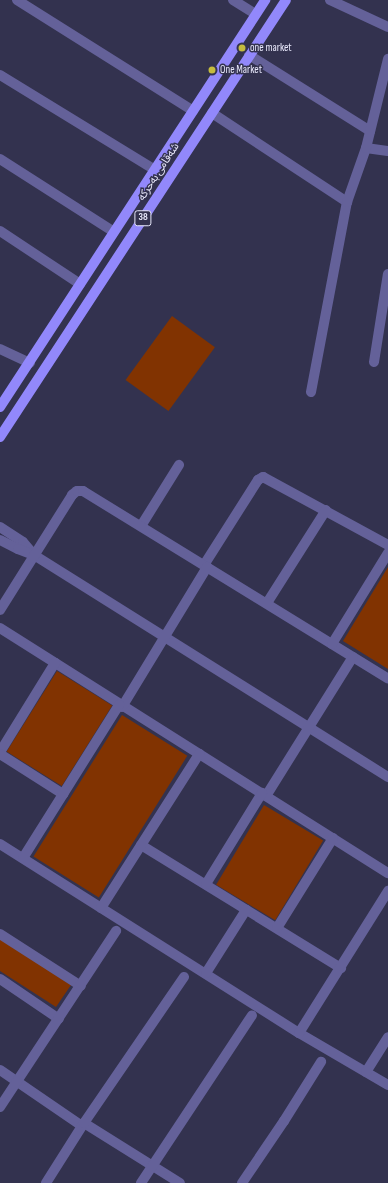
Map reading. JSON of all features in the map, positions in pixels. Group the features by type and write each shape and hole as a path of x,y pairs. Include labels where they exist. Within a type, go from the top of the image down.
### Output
{"main road":[{"name":"شەقامی بەحرکە","path":"0,407 265,0"},
{"name":"شەقامی بەحرکە","path":"0,437 286,0"},
{"path":"154,172 166,182"}],"street":[{"path":"17,0 193,111"},
{"path":"232,0 255,14"},
{"path":"330,0 388,26"},
{"path":"249,55 370,130"},
{"path":"312,392 346,202 366,148 388,59"},
{"path":"0,75 154,172"},
{"path":"212,113 346,202"},
{"path":"366,148 388,151"},
{"path":"0,159 114,232"},
{"path":"0,232 80,284"},
{"path":"374,362 388,274"},
{"path":"0,349 30,363"},
{"path":"141,526 179,465"},
{"path":"23,858 166,636 206,566 260,478 269,478 388,545"},
{"path":"0,610 72,495 80,490 86,492 388,679"},
{"path":"267,604 326,510"},
{"path":"0,527 19,540 34,555 166,636 388,777"},
{"path":"0,540 18,550 34,555"},
{"path":"332,644 388,553"},
{"path":"0,628 120,706 264,794 388,873"},
{"path":"206,884 353,657"},
{"path":"55,663 0,753 63,794"},
{"path":"101,908 199,754"},
{"path":"277,928 333,838"},
{"path":"0,844 299,1033 387,1083"},
{"path":"141,845 341,968"},
{"path":"299,1033 388,891"},
{"path":"206,973 246,910"},
{"path":"0,1108 116,931"},
{"path":"0,934 81,986"},
{"path":"46,1183 83,1124 184,977"},
{"path":"0,979 59,1018"},
{"path":"141,1183 252,1015"},
{"path":"366,1072 388,1038"},
{"path":"242,1183 284,1122 321,1062"},
{"path":"0,1070 83,1124 180,1183"}],"shaded area":[{"path":"172,316 215,347 168,411 126,380"},
{"path":"388,567 388,669 343,641"},
{"path":"57,671 112,705 62,786 7,752"},
{"path":"122,715 187,756 99,897 34,857"},
{"path":"264,805 323,841 275,920 216,885"},
{"path":"0,939 71,985 56,1007 0,971"}],"place":[{"name":"one market","path":"242,48"},
{"name":"One Market","path":"212,70"}]}
